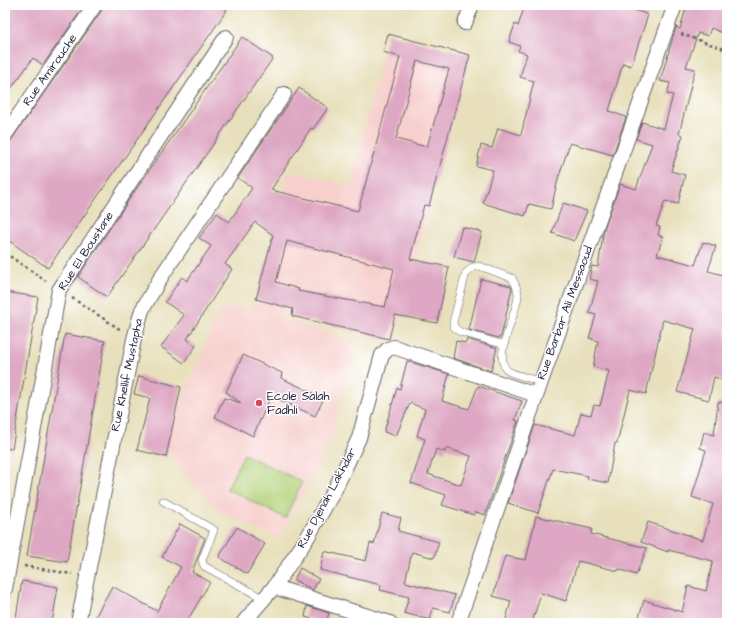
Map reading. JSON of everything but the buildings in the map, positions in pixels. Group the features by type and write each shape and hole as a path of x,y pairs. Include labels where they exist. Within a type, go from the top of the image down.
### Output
{"street":[{"name":"Rue Amirouche","path":"5,135 95,5"},
{"path":"465,23 472,5"},
{"name":"Rue Barbar Ali Messaoud","path":"458,623 538,388 675,5"},
{"name":"Rue El Boustane","path":"5,589 7,563 60,290 226,37"},
{"name":"Rue Khellif Mustapha","path":"78,623 134,339 142,310 160,277 284,94"},
{"name":"Rue Djenah Lakhdar","path":"243,623 274,587 306,540 341,476 359,438 382,355 388,349 394,347 538,388"},
{"path":"274,587 390,623"}],"lane":[{"path":"505,345 460,332 454,327 453,322 466,273 473,267 479,266 512,278 518,295 505,345 501,356 508,371 538,388"},
{"path":"163,500 214,530 202,560 204,566 264,599"}],"path":[{"path":"667,29 727,50"},
{"path":"7,563 86,577"}],"shaded area":[{"path":"388,34 470,55 393,341 262,310 358,344 343,383 332,438 278,538 224,515 185,475 171,454 166,436 221,310 238,306 254,308 289,171 350,186"}],"green space":[{"path":"244,454 302,482 285,518 227,489"}],"place":[{"name":"Ecole Salah Fadhli","path":"259,403"}]}
